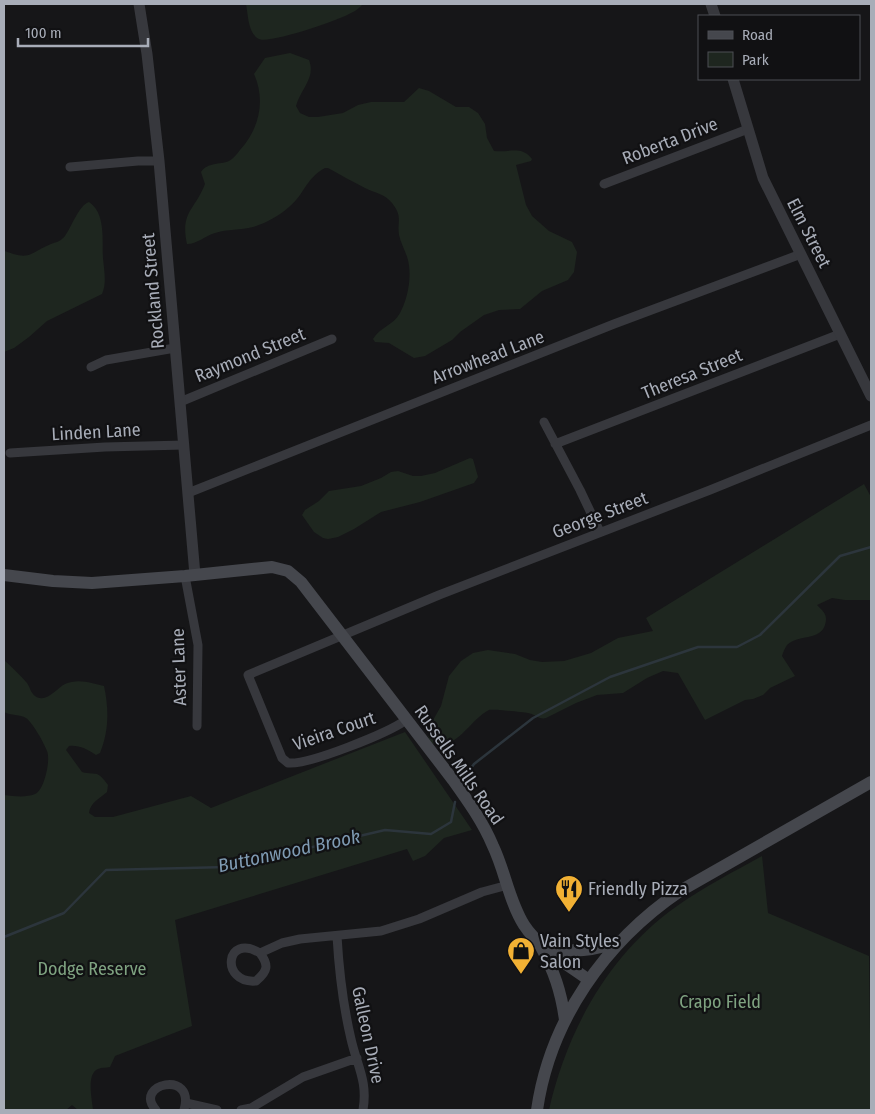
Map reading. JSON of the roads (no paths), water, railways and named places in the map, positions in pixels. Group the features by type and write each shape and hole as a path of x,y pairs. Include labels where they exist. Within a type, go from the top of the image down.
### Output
{"main road":[{"name":"Russells Mills Road","path":"4,575 79,583 190,576 272,567 284,569 300,582 453,780 480,820 494,847 524,924 542,944 589,980"},
{"path":"537,1110 545,1072 566,1020 589,980 621,940 654,910 680,891 871,782"},
{"path":"542,944 586,951 621,940"},
{"path":"542,944 557,979 566,1020"}],"street":[{"name":"Rockland Street","path":"139,4 147,54 159,161 188,493 190,576"},
{"name":"Elm Street","path":"733,80 763,178 871,395"},
{"name":"Roberta Drive","path":"604,184 748,129"},
{"path":"70,167 138,160 159,161"},
{"name":"Arrowhead Lane","path":"188,493 614,324 800,254"},
{"name":"Theresa Street","path":"555,444 840,334"},
{"name":"Raymond Street","path":"180,402 332,339"},
{"path":"91,367 106,360 175,348"},
{"path":"544,422 600,532"},
{"name":"George Street","path":"342,636 439,595 871,426"},
{"name":"Linden Lane","path":"10,454 105,447 184,445"},
{"name":"Aster Lane","path":"190,576 198,645 197,726"},
{"name":"Vieira Court","path":"342,636 248,675 282,758 288,763 297,764 312,760 392,728 406,720"},
{"path":"260,953 282,942 381,931 419,919 482,892 508,885"},
{"name":"Galleon Drive","path":"337,936 340,980 351,1040 364,1080 365,1101 363,1110"},
{"path":"241,1110 251,1108 303,1077 357,1058"},
{"path":"156,1110 151,1101 153,1094 162,1084 177,1086 182,1090 185,1107 217,1110"}],"waterway":[{"name":"Buttonwood Brook","path":"463,779 474,764 533,718 610,677 698,647 737,647 760,635 840,556 871,547"},
{"name":"Buttonwood Brook","path":"4,937 64,913 106,870 227,867 385,830 431,834 451,822 455,802"}],"place":[{"name":"Friendly Pizza","path":"569,913"},
{"name":"Vain Styles Salon","path":"521,975"}],"park label":[{"name":"Dodge Reserve","path":"92,969"},
{"name":"Crapo Field","path":"720,1002"}]}
